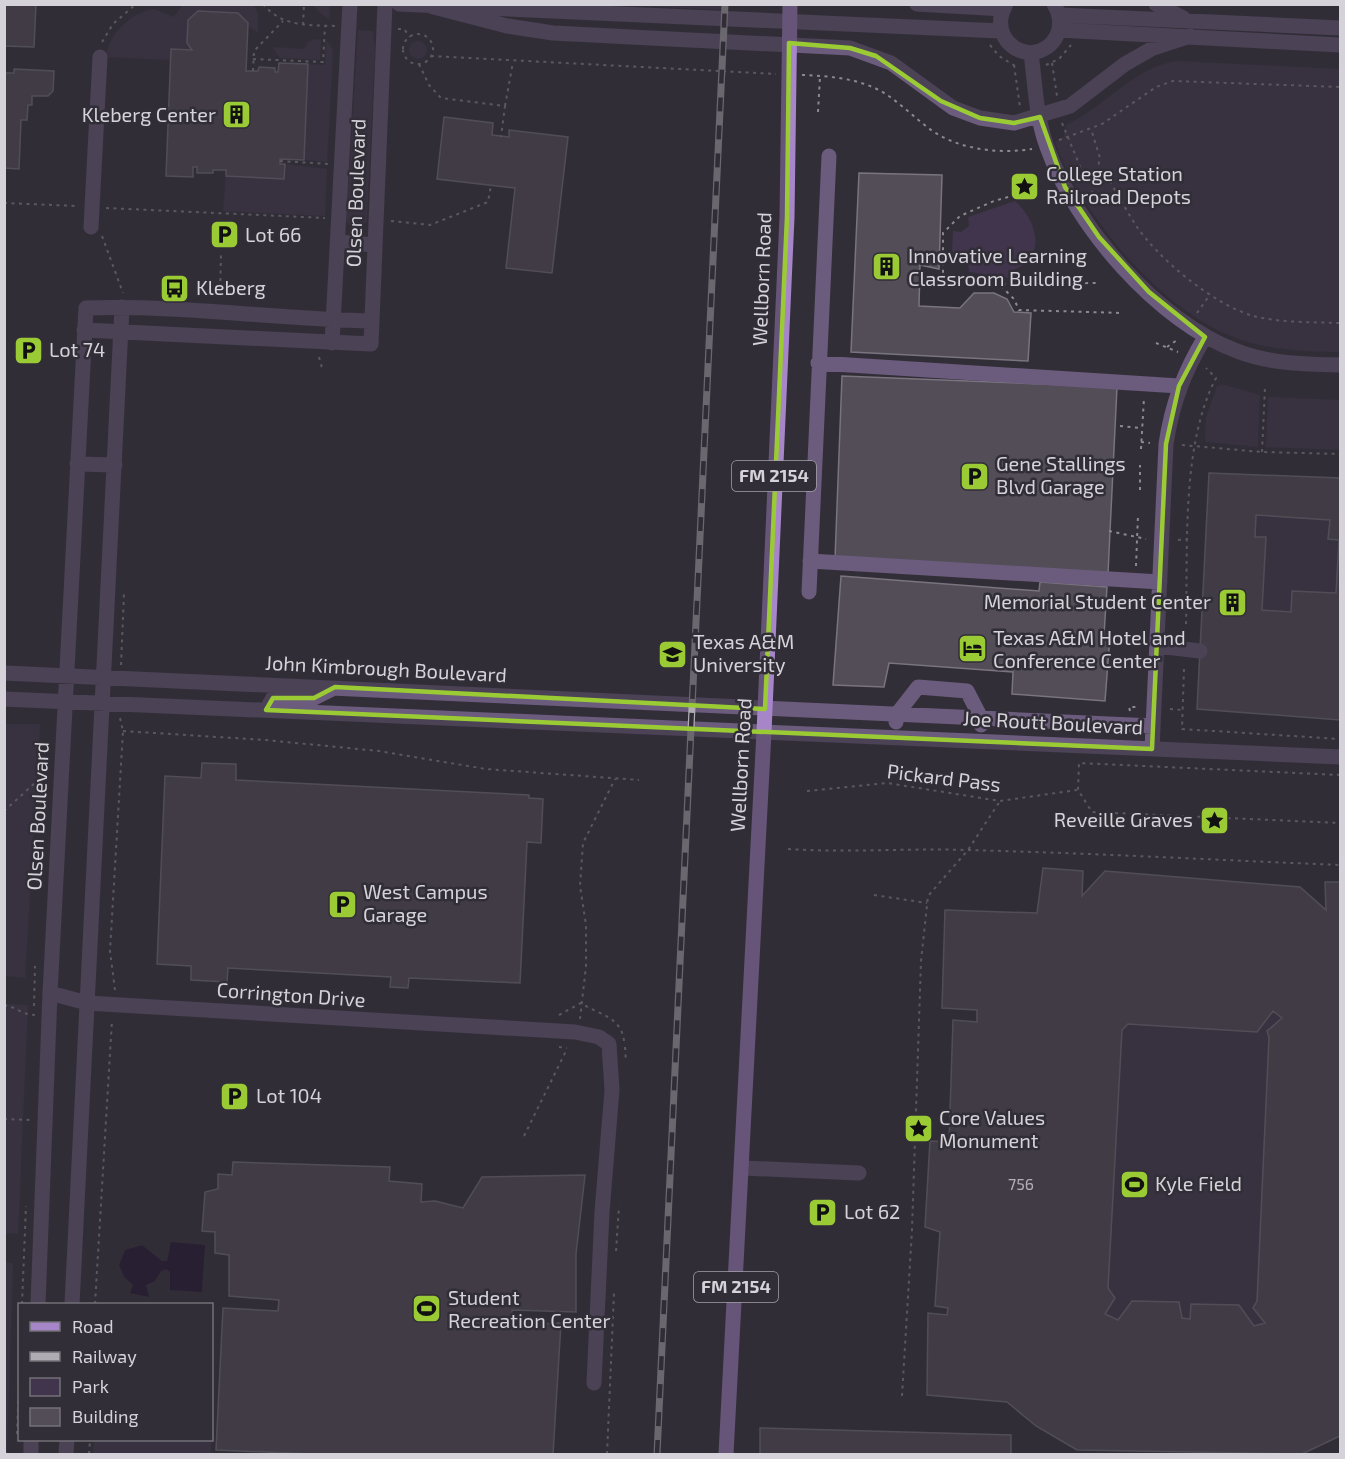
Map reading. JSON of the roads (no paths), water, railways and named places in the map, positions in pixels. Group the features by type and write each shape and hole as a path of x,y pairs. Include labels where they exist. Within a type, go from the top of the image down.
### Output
{"main road":[{"name":"Wellborn Road","path":"726,1455 743,1168 787,217 790,4"}],"street":[{"name":"Olsen Boulevard","path":"332,343 350,4"},
{"name":"Olsen Boulevard","path":"84,330 371,344 385,4"},
{"path":"399,4 1001,31"},
{"path":"917,4 1005,7 1000,20 1001,31 1011,46 1031,53 1051,45 1059,30 1057,10 1191,29 1341,45"},
{"path":"1156,4 1191,29"},
{"path":"430,6 507,26 553,33 850,48 891,63 941,101 993,122 1014,123 1040,117 1070,106 1125,64 1191,29"},
{"path":"1059,30 1341,28"},
{"path":"1031,53 1046,144 1065,187 1099,237 1141,284 1175,316 1205,337 1238,352 1270,360 1341,365"},
{"path":"91,227 100,57"},
{"path":"809,592 829,156"},
{"path":"339,242 374,245"},
{"name":"Olsen Boulevard","path":"38,1303 50,993 86,308 122,300 333,320"},
{"path":"72,1303 116,465 122,300"},
{"path":"333,320 372,321"},
{"path":"1152,749 1166,444 1170,414 1179,386 1205,337"},
{"path":"818,363 1179,386"},
{"path":"77,464 116,465"},
{"path":"810,561 1160,582"},
{"path":"1157,646 1200,651"},
{"name":"John Kimbrough Boulevard","path":"4,673 383,689 765,709"},
{"path":"266,711 273,698 314,698 335,687"},
{"path":"895,737 897,714 918,687 967,691 981,718 981,741"},
{"path":"381,715 383,689"},
{"path":"4,699 764,732"},
{"name":"Joe Routt Boulevard","path":"765,709 1153,726"},
{"name":"Joe Routt Boulevard","path":"764,732 1341,757"},
{"name":"Corrington Drive","path":"50,993 87,1003 575,1032 599,1036 609,1044 612,1090 594,1383"},
{"path":"743,1168 859,1173"}],"railway":[{"path":"657,1454 725,4"}],"place":[{"name":"Kleberg Center","path":"237,115"},
{"name":"College Station Railroad Depots","path":"1025,186"},
{"name":"Lot 66","path":"224,235"},
{"name":"Innovative Learning Classroom Building","path":"887,267"},
{"name":"Kleberg","path":"175,288"},
{"name":"Lot 74","path":"28,350"},
{"name":"Gene Stallings Blvd Garage","path":"975,476"},
{"name":"Memorial Student Center","path":"1232,602"},
{"name":"Texas A&M Hotel and Conference Center","path":"972,649"},
{"name":"Texas A&M University","path":"672,654"},
{"name":"Reveille Graves","path":"1214,820"},
{"name":"West Campus Garage","path":"342,904"},
{"name":"Lot 104","path":"235,1096"},
{"name":"Core Values Monument","path":"918,1129"},
{"name":"Kyle Field","path":"1134,1184"},
{"name":"Lot 62","path":"823,1212"},
{"name":"Student Recreation Center","path":"427,1309"}]}
